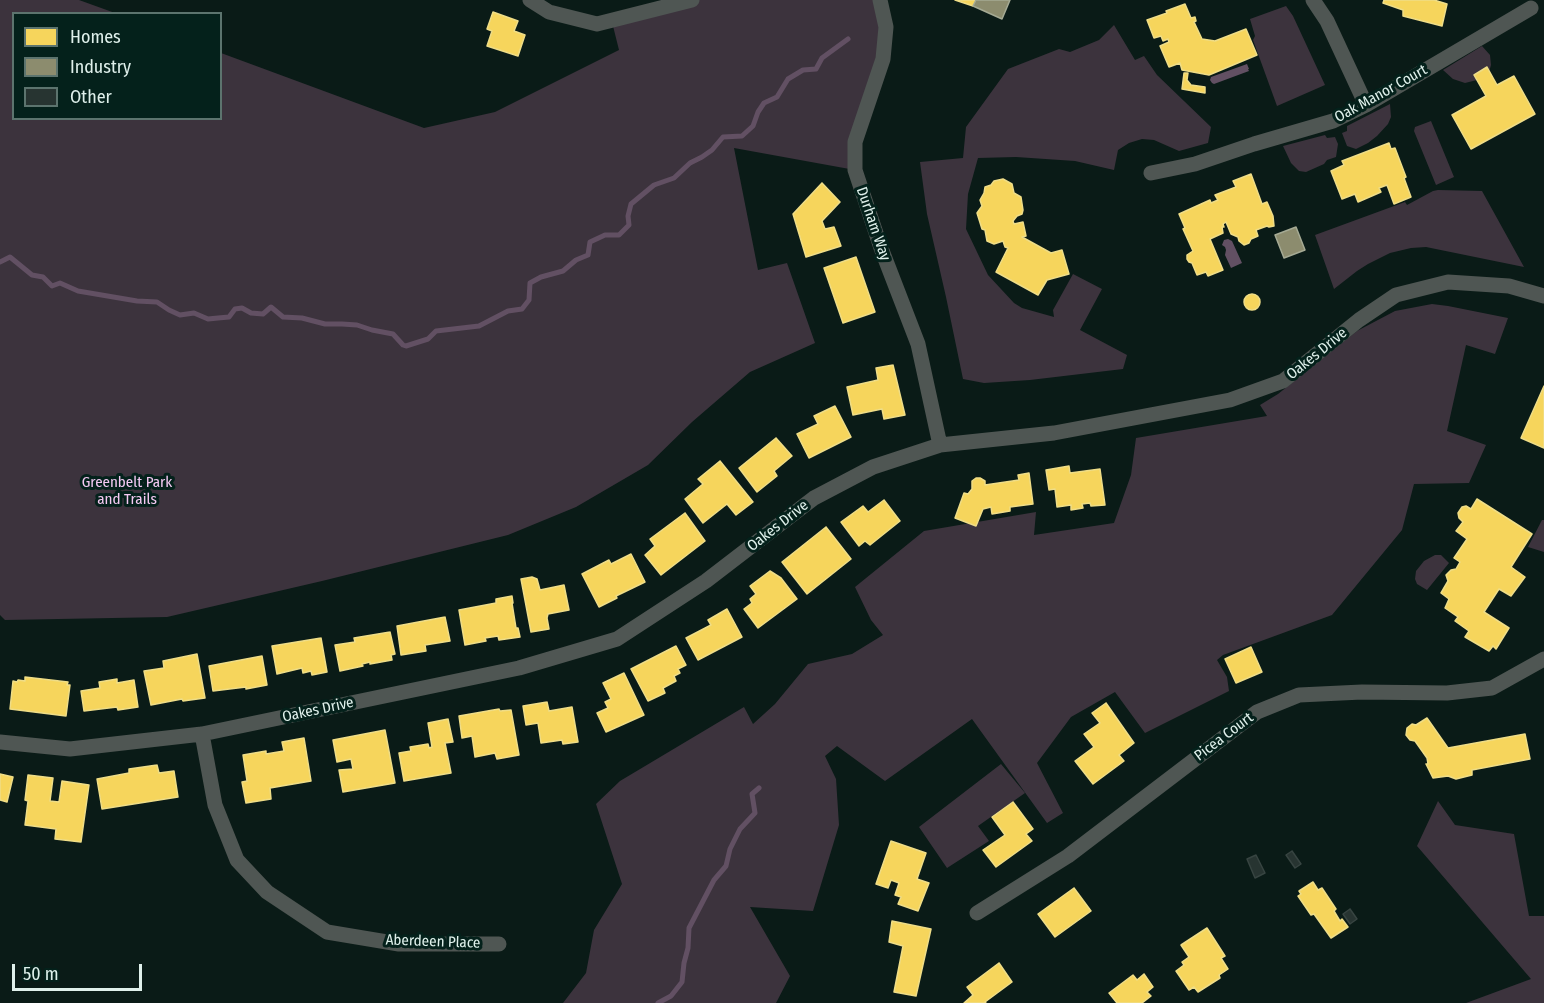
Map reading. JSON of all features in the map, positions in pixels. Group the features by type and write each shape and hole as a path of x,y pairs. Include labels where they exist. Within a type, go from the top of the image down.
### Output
{"street":[{"path":"530,0 549,12 597,24 692,0"},
{"name":"Durham Way","path":"880,0 886,27 883,59 855,142 855,170 880,248 918,344 940,445"},
{"path":"1313,0 1327,21 1366,105"},
{"name":"Oak Manor Court","path":"1150,173 1195,164 1333,121 1366,105 1531,8"},
{"name":"Oakes Drive","path":"0,742 70,748 202,734 519,668 617,639 706,581 814,498 873,467 940,445 1054,433 1230,400 1284,381 1359,320 1396,295 1448,282 1509,286 1544,296"},
{"name":"Picea Court","path":"977,913 1068,855 1257,712 1299,695 1362,692 1447,693 1492,688 1544,659"},
{"name":"Aberdeen Place","path":"202,734 215,805 237,860 267,892 327,932 399,944 499,944"}],"green space":[{"name":"Greenbelt Park and Trails","path":"0,0 79,0 112,12 12,12 12,120 222,120 222,53 424,128 495,112 619,50 613,26 692,0 880,0 886,27 855,170 734,148 758,270 787,263 815,343 750,372 692,422 648,465 576,507 508,535 167,617 5,620 0,615"},
{"path":"1286,6 1293,16 1325,85 1277,106 1253,40 1255,36 1250,19"},
{"path":"1114,25 1135,60 1144,56 1157,75 1211,127 1208,143 1179,151 1154,140 1142,139 1118,150 1114,170 1075,161 1016,157 978,158 968,194 966,229 988,275 1014,303 1022,308 1054,317 1053,310 1073,274 1102,289 1080,330 1127,355 1123,369 984,383 963,379 927,214 920,162 963,158 966,127 1008,69 1059,49 1070,52 1099,40"},
{"path":"1482,46 1490,55 1491,65 1489,72 1477,80 1465,83 1453,79 1443,70"},
{"path":"1390,104 1391,117 1377,136 1356,149 1347,146 1342,133 1347,131 1347,126"},
{"path":"1431,121 1454,177 1436,185 1414,131 1415,127"},
{"path":"1325,135 1327,138 1335,137 1338,144 1336,157 1306,172 1299,171 1291,163 1283,146"},
{"path":"1438,190 1482,191 1524,267 1426,247 1411,248 1390,253 1368,264 1334,289 1315,235 1405,202 1407,205"},
{"path":"1432,304 1508,318 1495,354 1466,345 1447,431 1486,445 1469,483 1414,484 1402,530 1332,615 1223,655 1217,660 1227,677 1229,691 1145,733 1115,692 1071,717 1037,763 1063,813 1047,823 972,719 885,781 837,746 825,756 836,779 839,825 813,911 750,907 790,976 776,1003 563,1003 586,973 594,930 622,884 596,804 620,781 744,707 753,724 775,704 808,664 852,654 883,635 871,620 855,587 924,531 1036,512 1034,535 1114,523 1131,475 1136,438 1267,416 1260,405 1278,394 1357,331 1395,311"},
{"path":"1544,520 1544,552 1528,547"},
{"path":"1435,555 1441,555 1449,563 1427,590 1417,584 1416,571 1424,561"},
{"path":"1001,764 1025,793 978,826 989,841 947,868 919,827"},
{"path":"1438,801 1455,825 1514,834 1529,916 1544,916 1544,1003 1466,1003 1531,979 1417,846"}],"shaded area":[{"path":"1247,64 1249,71 1214,84 1210,80 1211,77"},
{"path":"1224,240 1232,241 1242,263 1231,268 1225,255 1225,247 1222,245"}],"building: Homes":[{"path":"955,0 976,0 973,6"},
{"path":"1384,0 1434,0 1447,4 1442,26 1403,16 1403,10 1383,3"},
{"path":"1185,4 1191,18 1195,17 1194,22 1202,39 1215,41 1246,29 1257,55 1209,75 1182,70 1180,63 1169,67 1160,46 1169,42 1168,39 1163,41 1161,36 1154,38 1147,20"},
{"path":"493,12 518,21 514,31 525,35 518,56 487,46 492,31 487,29"},
{"path":"1487,67 1497,85 1514,76 1535,114 1471,149 1452,115 1486,96 1474,75"},
{"path":"1184,73 1188,73 1187,80 1191,85 1205,87 1205,93 1182,89"},
{"path":"1389,143 1391,149 1395,148 1411,197 1394,204 1387,185 1379,188 1381,192 1358,202 1355,194 1342,199 1331,171 1344,165 1342,161"},
{"path":"1251,174 1262,204 1267,202 1273,216 1274,226 1256,230 1258,236 1244,245 1238,237 1231,234 1226,222 1222,227 1223,233 1210,239 1223,270 1208,276 1206,272 1197,275 1192,263 1187,259 1187,255 1193,251 1179,214 1210,200 1211,203 1218,200 1215,195 1236,187 1233,181"},
{"path":"1003,179 1012,184 1014,193 1021,197 1022,214 1013,221 1014,224 1023,222 1026,236 1022,237 1051,253 1062,250 1069,274 1047,280 1038,295 996,272 1008,248 1005,247 1003,241 994,244 987,241 985,230 982,229 977,213 982,206 980,200 985,187 994,181"},
{"path":"822,183 840,202 822,221 825,229 834,227 841,246 806,257 793,214"},
{"path":"856,257 875,312 843,323 824,268"},
{"path":"1252,294 1260,302 1252,310 1244,302"},
{"path":"893,365 905,415 884,419 882,409 853,415 847,387 878,380 876,368"},
{"path":"1544,386 1544,448 1521,438"},
{"path":"835,406 851,437 809,458 797,434 818,424 814,416"},
{"path":"776,438 792,456 774,471 777,476 757,492 739,468"},
{"path":"720,461 753,502 736,515 727,504 703,523 685,499 703,484 698,479"},
{"path":"1069,466 1070,473 1100,469 1105,505 1082,504 1083,508 1071,510 1071,505 1057,507 1055,489 1049,490 1046,470"},
{"path":"1029,473 1033,504 1010,507 1010,511 992,514 991,507 983,509 976,526 955,518 964,493 968,494 972,489 972,481 976,478 985,481 985,485 1019,480 1018,475"},
{"path":"1477,499 1532,534 1511,567 1525,577 1511,596 1499,589 1484,612 1509,628 1496,649 1493,646 1489,651 1465,637 1469,631 1455,621 1458,617 1445,608 1449,599 1441,593 1448,581 1446,575 1456,569 1460,562 1454,558 1467,539 1456,531 1463,522 1458,513 1462,507 1466,506 1471,509"},
{"path":"884,500 900,521 870,545 865,541 859,546 841,522 863,506 868,512"},
{"path":"685,513 705,541 661,575 645,555 655,546 650,539"},
{"path":"826,527 851,559 807,594 782,562"},
{"path":"631,554 645,582 599,607 582,574 609,560 611,564"},
{"path":"770,571 781,578 797,599 758,628 744,609 752,603 750,599 756,594 750,586"},
{"path":"532,577 537,579 540,590 564,585 569,610 548,614 549,629 531,632 521,579"},
{"path":"512,596 516,628 518,628 520,637 499,640 498,636 465,645 459,610 496,603 496,599"},
{"path":"727,609 742,637 698,660 686,638 711,625 708,620"},
{"path":"445,617 450,641 425,645 426,651 401,655 397,626"},
{"path":"390,632 395,654 391,655 392,660 370,664 370,662 362,664 363,666 340,671 335,645 355,642 354,638"},
{"path":"321,638 327,672 312,675 311,671 303,673 302,668 277,674 272,646"},
{"path":"676,646 686,665 678,669 680,673 674,676 676,681 663,688 665,693 648,701 631,669"},
{"path":"1251,647 1262,672 1236,683 1225,659"},
{"path":"197,654 205,698 183,701 182,699 151,705 144,671 164,668 163,661"},
{"path":"262,656 267,685 213,691 209,666"},
{"path":"624,673 644,715 606,732 597,713 608,708 605,702 611,699 603,683"},
{"path":"25,677 68,682 67,685 70,685 66,716 10,709 13,681 25,681"},
{"path":"117,679 117,683 134,680 138,707 84,711 81,691 100,688 99,682"},
{"path":"547,702 549,711 572,707 578,742 563,744 562,740 541,743 538,723 526,725 523,706"},
{"path":"1106,703 1134,743 1119,755 1124,761 1093,784 1075,761 1094,747 1084,734 1100,723 1092,713"},
{"path":"499,709 500,711 511,710 519,755 497,759 495,753 475,757 472,736 462,738 459,716"},
{"path":"1427,718 1448,748 1525,734 1530,759 1472,770 1472,775 1456,779 1448,776 1433,778 1426,764 1428,764 1427,758 1415,741 1410,740 1406,735 1407,728"},
{"path":"448,719 453,742 445,743 451,773 404,781 399,753 411,751 410,747 428,744 429,748 432,747 428,723"},
{"path":"385,730 395,783 343,792 339,770 353,769 351,759 337,762 333,740"},
{"path":"304,738 311,781 270,788 271,799 246,803 242,782 247,781 243,755 284,751 282,742"},
{"path":"157,765 159,773 174,771 178,797 102,809 97,779 129,773 129,769"},
{"path":"0,774 13,777 7,802 0,800"},
{"path":"28,775 53,778 50,801 59,802 62,781 89,785 81,842 55,839 56,829 25,825"},
{"path":"1013,802 1033,829 1026,834 1032,841 996,867 983,850 1005,835 992,817"},
{"path":"891,841 926,853 917,879 929,883 918,911 898,904 901,897 895,895 899,883 891,880 888,888 876,884"},
{"path":"1313,882 1318,890 1322,888 1336,909 1334,911 1340,921 1342,919 1348,927 1331,938 1298,896 1301,894 1299,891"},
{"path":"1074,888 1091,911 1055,937 1038,914"},
{"path":"892,921 931,929 916,996 894,992 903,946 889,942"},
{"path":"1207,928 1225,956 1221,958 1228,969 1219,975 1220,978 1198,992 1194,987 1189,990 1176,971 1189,957 1181,945"},
{"path":"999,963 1012,982 986,1003 964,1003 973,995 967,987"},
{"path":"1144,974 1153,987 1147,992 1151,996 1142,1003 1117,1003 1109,993 1133,975 1137,980"}],"building: Industry":[{"path":"976,0 1010,0 1002,19 973,6"},
{"path":"1296,227 1305,250 1284,258 1275,235"}],"building: Other":[{"path":"1292,851 1301,864 1295,868 1286,855"},
{"path":"1256,855 1265,873 1255,878 1247,859"},
{"path":"1350,909 1357,919 1350,924 1343,914"}],"waterway":[{"path":"0,262 10,257 32,275 43,277 52,286 60,283 78,291 157,302 180,315 194,313 208,319 229,317 235,309 242,308 251,313 263,314 271,307 283,317 302,318 325,324 357,325 393,334 406,346 428,339 436,331 479,326 508,311 522,309 529,300 530,283 541,277 563,271 576,260 588,255 590,242 605,235 619,235 629,225 628,216 631,204 654,185 674,178 690,163 712,150 723,137 742,136 753,126 764,103 777,97 788,79 803,70 816,69 822,58 848,39"},
{"path":"658,1003 671,996 682,982 689,928 714,880 726,866 730,849 740,829 755,813 752,794 759,788"}]}
